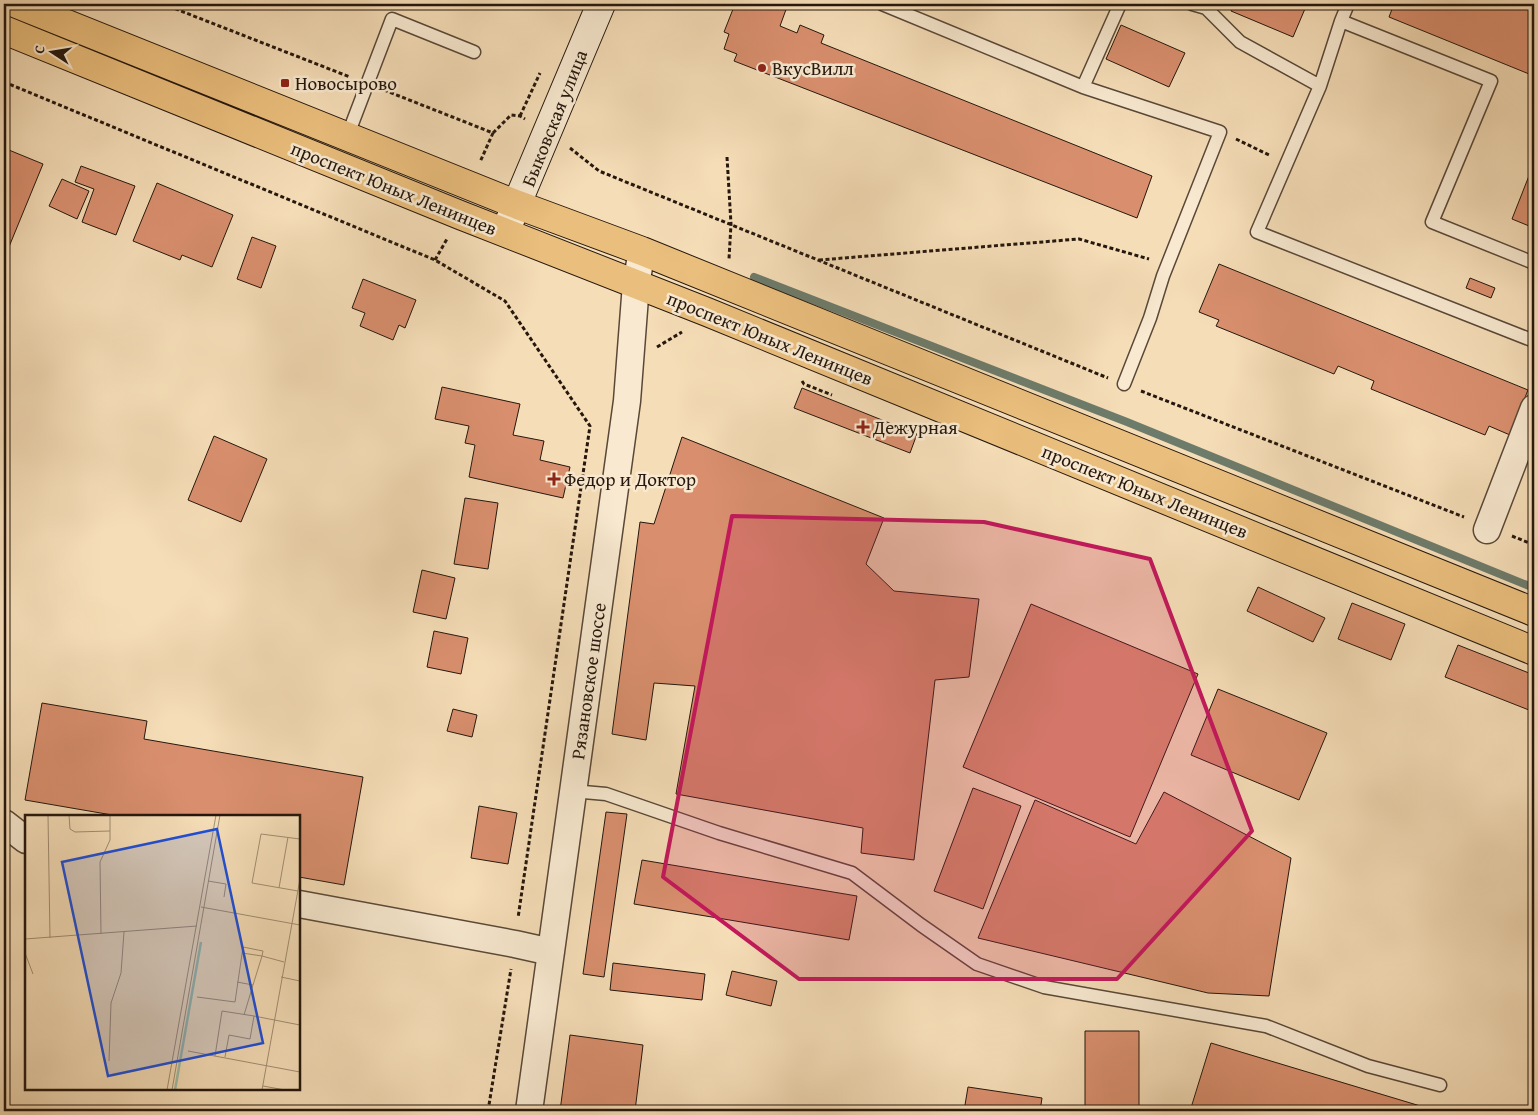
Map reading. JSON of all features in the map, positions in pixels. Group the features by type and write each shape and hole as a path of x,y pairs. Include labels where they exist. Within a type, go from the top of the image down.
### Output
{"main road":[{"name":"проспект Юных Ленинцев","path":"17,4 518,205 642,251 1534,612"},
{"name":"проспект Юных Ленинцев","path":"4,30 707,312 1534,651"}],"street":[{"name":"Быковская улица","path":"505,232 518,205 601,4"},
{"name":"Рязановское шоссе","path":"529,1111 629,382 636,284 642,251"},
{"path":"1487,528 1534,408"},
{"path":"4,822 25,839"},
{"path":"300,904 550,952"}],"lane":[{"path":"1083,87 1120,4"},
{"path":"1192,4 1206,8 1240,42 1320,86"},
{"path":"1348,4 1320,86 1257,232 1534,341"},
{"path":"889,5 1083,87 1220,132 1163,276 1150,318 1124,384"},
{"path":"346,137 392,20 474,52"},
{"path":"1341,21 1491,81 1432,222 1534,263"},
{"path":"572,791 606,794 719,833 852,873 976,964 1044,987 1266,1026 1368,1066 1440,1085"}],"path":[{"path":"4,82 435,260 490,292 505,301 590,426 515,944 488,1111"},
{"path":"493,132 511,115 520,116 548,131 599,171 1124,384 1534,545"},
{"path":"1220,132 1287,164"},
{"path":"720,283 729,260 731,224 726,157"},
{"path":"818,260 1079,239 1152,260"},
{"path":"629,382 658,346 678,333 702,329 707,312"},
{"path":"798,376 804,384 839,398"}],"highlighted area":[{"path":"732,516 984,522 1150,559 1252,831 1117,979 799,979 663,877"}],"building":[{"path":"735,4 788,4 780,26 797,33 800,25 824,35 821,43 1152,176 1137,218 734,61 737,54 724,49 729,34 724,32"},
{"path":"1234,4 1307,4 1293,37 1231,11"},
{"path":"1394,4 1525,4 1534,8 1534,76 1389,17"},
{"path":"1121,25 1185,53 1169,87 1106,59"},
{"path":"4,148 43,164 4,259"},
{"path":"1534,163 1534,228 1512,219"},
{"path":"81,166 135,186 116,235 82,222 94,189 75,182"},
{"path":"62,179 89,191 77,219 49,206"},
{"path":"157,183 233,215 212,267 182,255 180,260 133,241"},
{"path":"252,237 276,246 261,288 237,279"},
{"path":"1219,264 1528,390 1510,435 1489,426 1485,435 1371,389 1374,381 1338,366 1334,374 1216,326 1219,320 1199,312"},
{"path":"1470,278 1495,288 1491,298 1466,288"},
{"path":"363,279 416,300 405,328 399,325 393,340 360,326 365,313 352,308"},
{"path":"442,387 520,404 513,435 544,441 540,460 570,467 563,498 469,477 475,445 465,443 469,426 435,419"},
{"path":"802,388 917,434 910,453 794,408"},
{"path":"214,436 267,459 241,522 188,500"},
{"path":"682,437 884,518 866,564 894,591 979,599 969,677 935,680 914,860 861,853 863,828 676,794 695,686 654,683 646,740 612,734 640,522 654,524"},
{"path":"465,498 498,503 488,569 454,564"},
{"path":"422,570 455,578 446,619 413,612"},
{"path":"1258,587 1325,618 1313,642 1247,611"},
{"path":"1352,603 1405,624 1391,660 1338,639"},
{"path":"1031,604 1198,674 1130,837 963,767"},
{"path":"434,631 468,638 461,674 427,667"},
{"path":"1458,645 1534,675 1534,712 1445,677"},
{"path":"1218,689 1327,733 1299,800 1191,755"},
{"path":"42,703 147,721 144,739 363,777 344,885 300,877 300,815 112,815 25,800"},
{"path":"453,709 477,715 472,737 447,731"},
{"path":"973,788 1021,806 983,909 934,891"},
{"path":"1164,792 1291,858 1269,996 1208,993 978,938 1035,800 1136,844"},
{"path":"479,806 517,813 508,864 471,858"},
{"path":"606,812 627,814 604,977 583,974"},
{"path":"642,860 857,896 849,940 634,904"},
{"path":"613,963 705,974 702,1000 610,990"},
{"path":"732,971 777,981 771,1006 726,995"},
{"path":"1085,1031 1139,1031 1139,1111 1085,1111"},
{"path":"570,1035 643,1045 635,1111 560,1111"},
{"path":"1211,1043 1437,1111 1190,1111"},
{"path":"968,1087 1042,1098 1040,1111 964,1111"}],"waterway":[{"path":"754,277 1127,422 1534,588"}],"place":[{"name":"ВкусВилл","path":"762,68"},
{"name":"Новосырово","path":"285,83"},
{"name":"Дежурная","path":"863,427"},
{"name":"Федор и Доктор","path":"554,479"}]}
